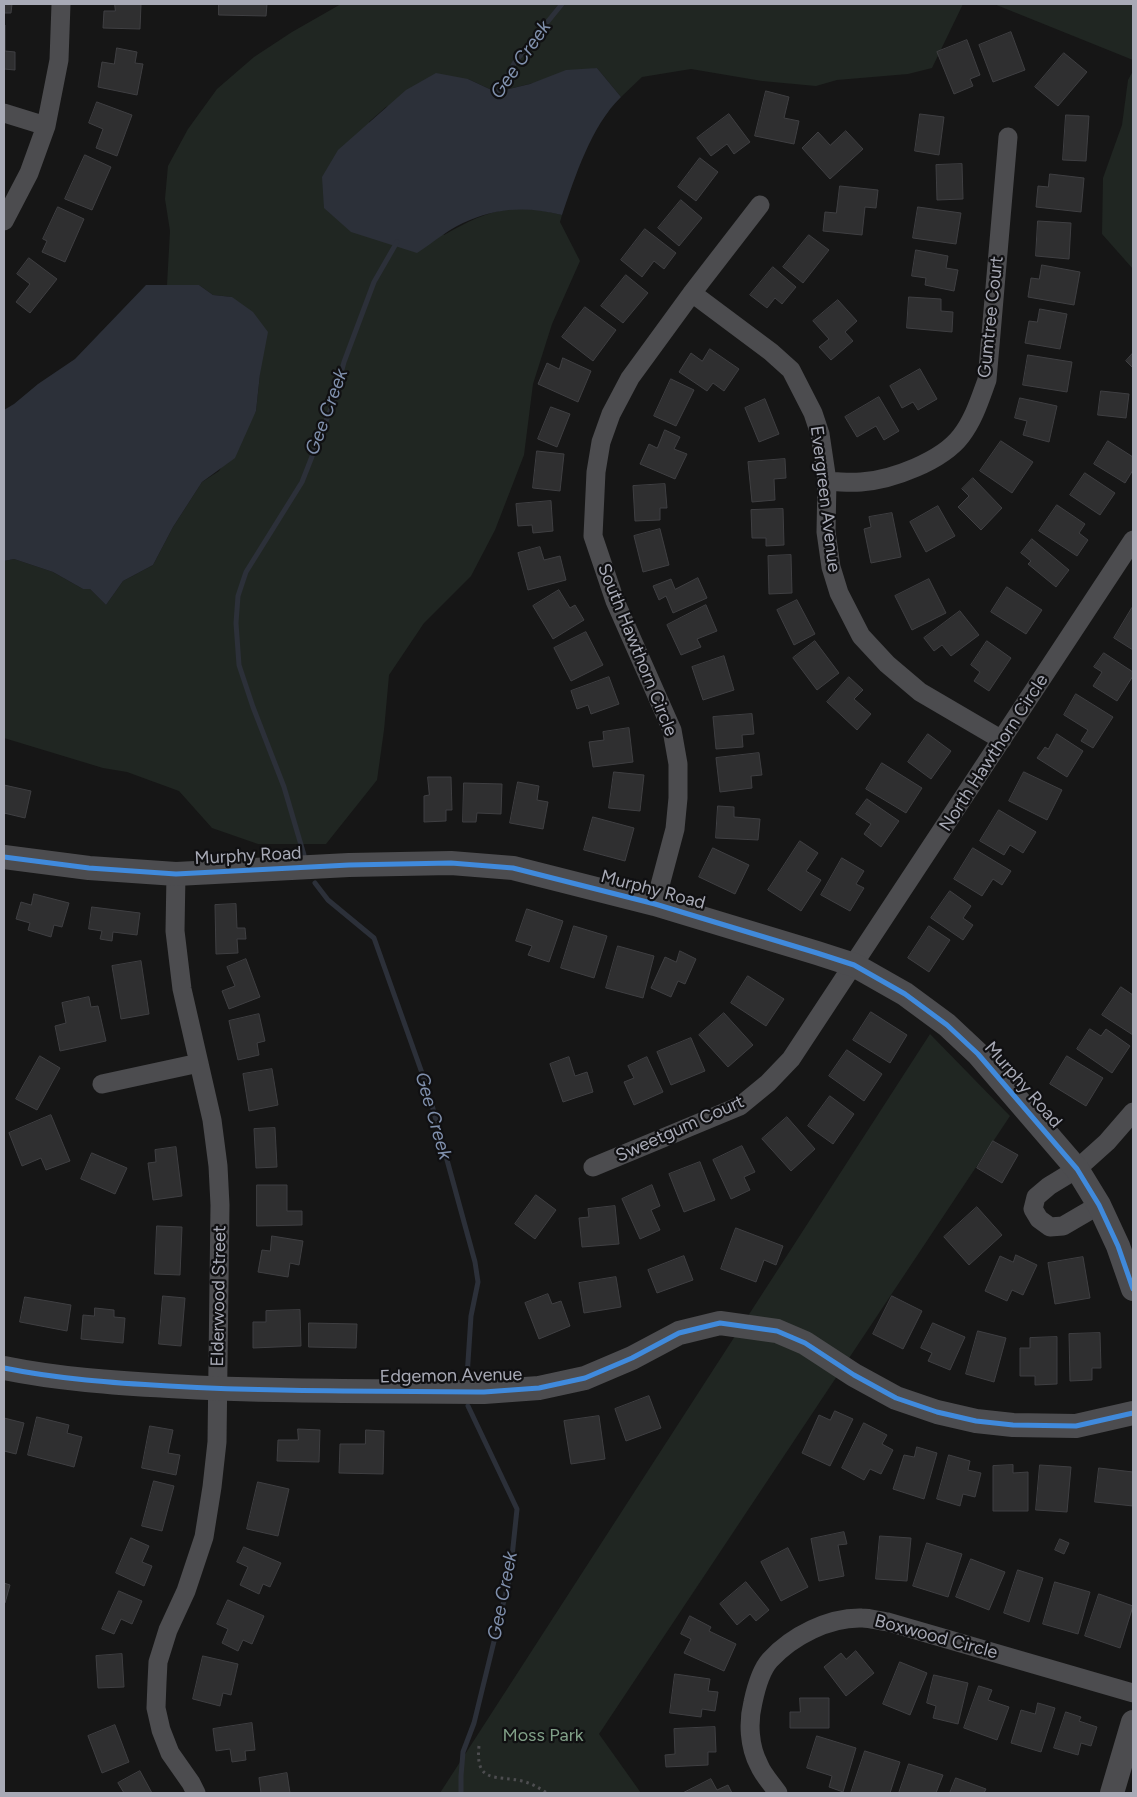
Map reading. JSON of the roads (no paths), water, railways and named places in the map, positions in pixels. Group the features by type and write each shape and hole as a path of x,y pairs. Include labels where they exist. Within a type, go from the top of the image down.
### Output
{"street":[{"path":"4,221 29,173 46,126 59,60 61,4"},
{"path":"4,113 46,126"},
{"name":"Gumtree Court","path":"827,481 861,482 887,478 932,459 940,455 961,436 978,407 986,380 1008,137"},
{"name":"South Hawthorn Circle","path":"655,904 675,829 678,798 678,764 672,730 615,601 593,536 596,472 601,442 611,414 630,378 760,205"},
{"name":"Evergreen Avenue","path":"692,293 771,352 791,370 814,414 820,434 827,481 826,532 831,567 839,593 861,636 887,664 920,692 1002,740"},
{"name":"North Hawthorn Circle","path":"854,965 1133,540"},
{"name":"Murphy Road","path":"4,857 89,868 176,874 349,865 451,863 513,868 655,904 854,965 905,994 947,1025 978,1054 1077,1168 1118,1246 1133,1289"},
{"name":"Elderwood Street","path":"176,874 175,932 182,988 212,1120 218,1166 220,1205 217,1442 204,1537 186,1591 168,1630 158,1662 156,1708 161,1730 170,1753 196,1793"},
{"name":"Sweetgum Court","path":"593,1167 740,1106 768,1083 791,1059 854,965"},
{"path":"102,1084 199,1063"},
{"path":"1098,1205 1063,1226 1050,1227 1033,1210 1036,1197 1048,1186 1077,1168 1107,1142 1133,1112"},
{"name":"Edgemon Avenue","path":"4,1368 32,1374 112,1382 218,1389 484,1392 539,1388 585,1378 632,1358 679,1333 720,1323 778,1330 805,1343 854,1376 896,1398 937,1412 967,1419 1014,1425 1076,1426 1133,1413"},
{"name":"Boxwood Circle","path":"778,1793 758,1765 751,1739 750,1715 756,1689 769,1661 790,1642 835,1621 862,1618 888,1622 1133,1693"},
{"path":"1112,1793 1133,1722"}],"waterway":[{"name":"Gee Creek","path":"495,96 515,62 562,4"},
{"name":"Gee Creek","path":"304,855 284,787 239,665 236,623 238,596 246,572 302,482 333,403 344,362 374,282 397,242"},
{"name":"Gee Creek","path":"315,883 328,900 374,938 427,1087 475,1262 478,1282 471,1316 467,1377"},
{"name":"Gee Creek","path":"461,1793 463,1752 474,1723 510,1576 517,1509 468,1406"}],"park label":[{"name":"Moss Park","path":"543,1736"}]}
